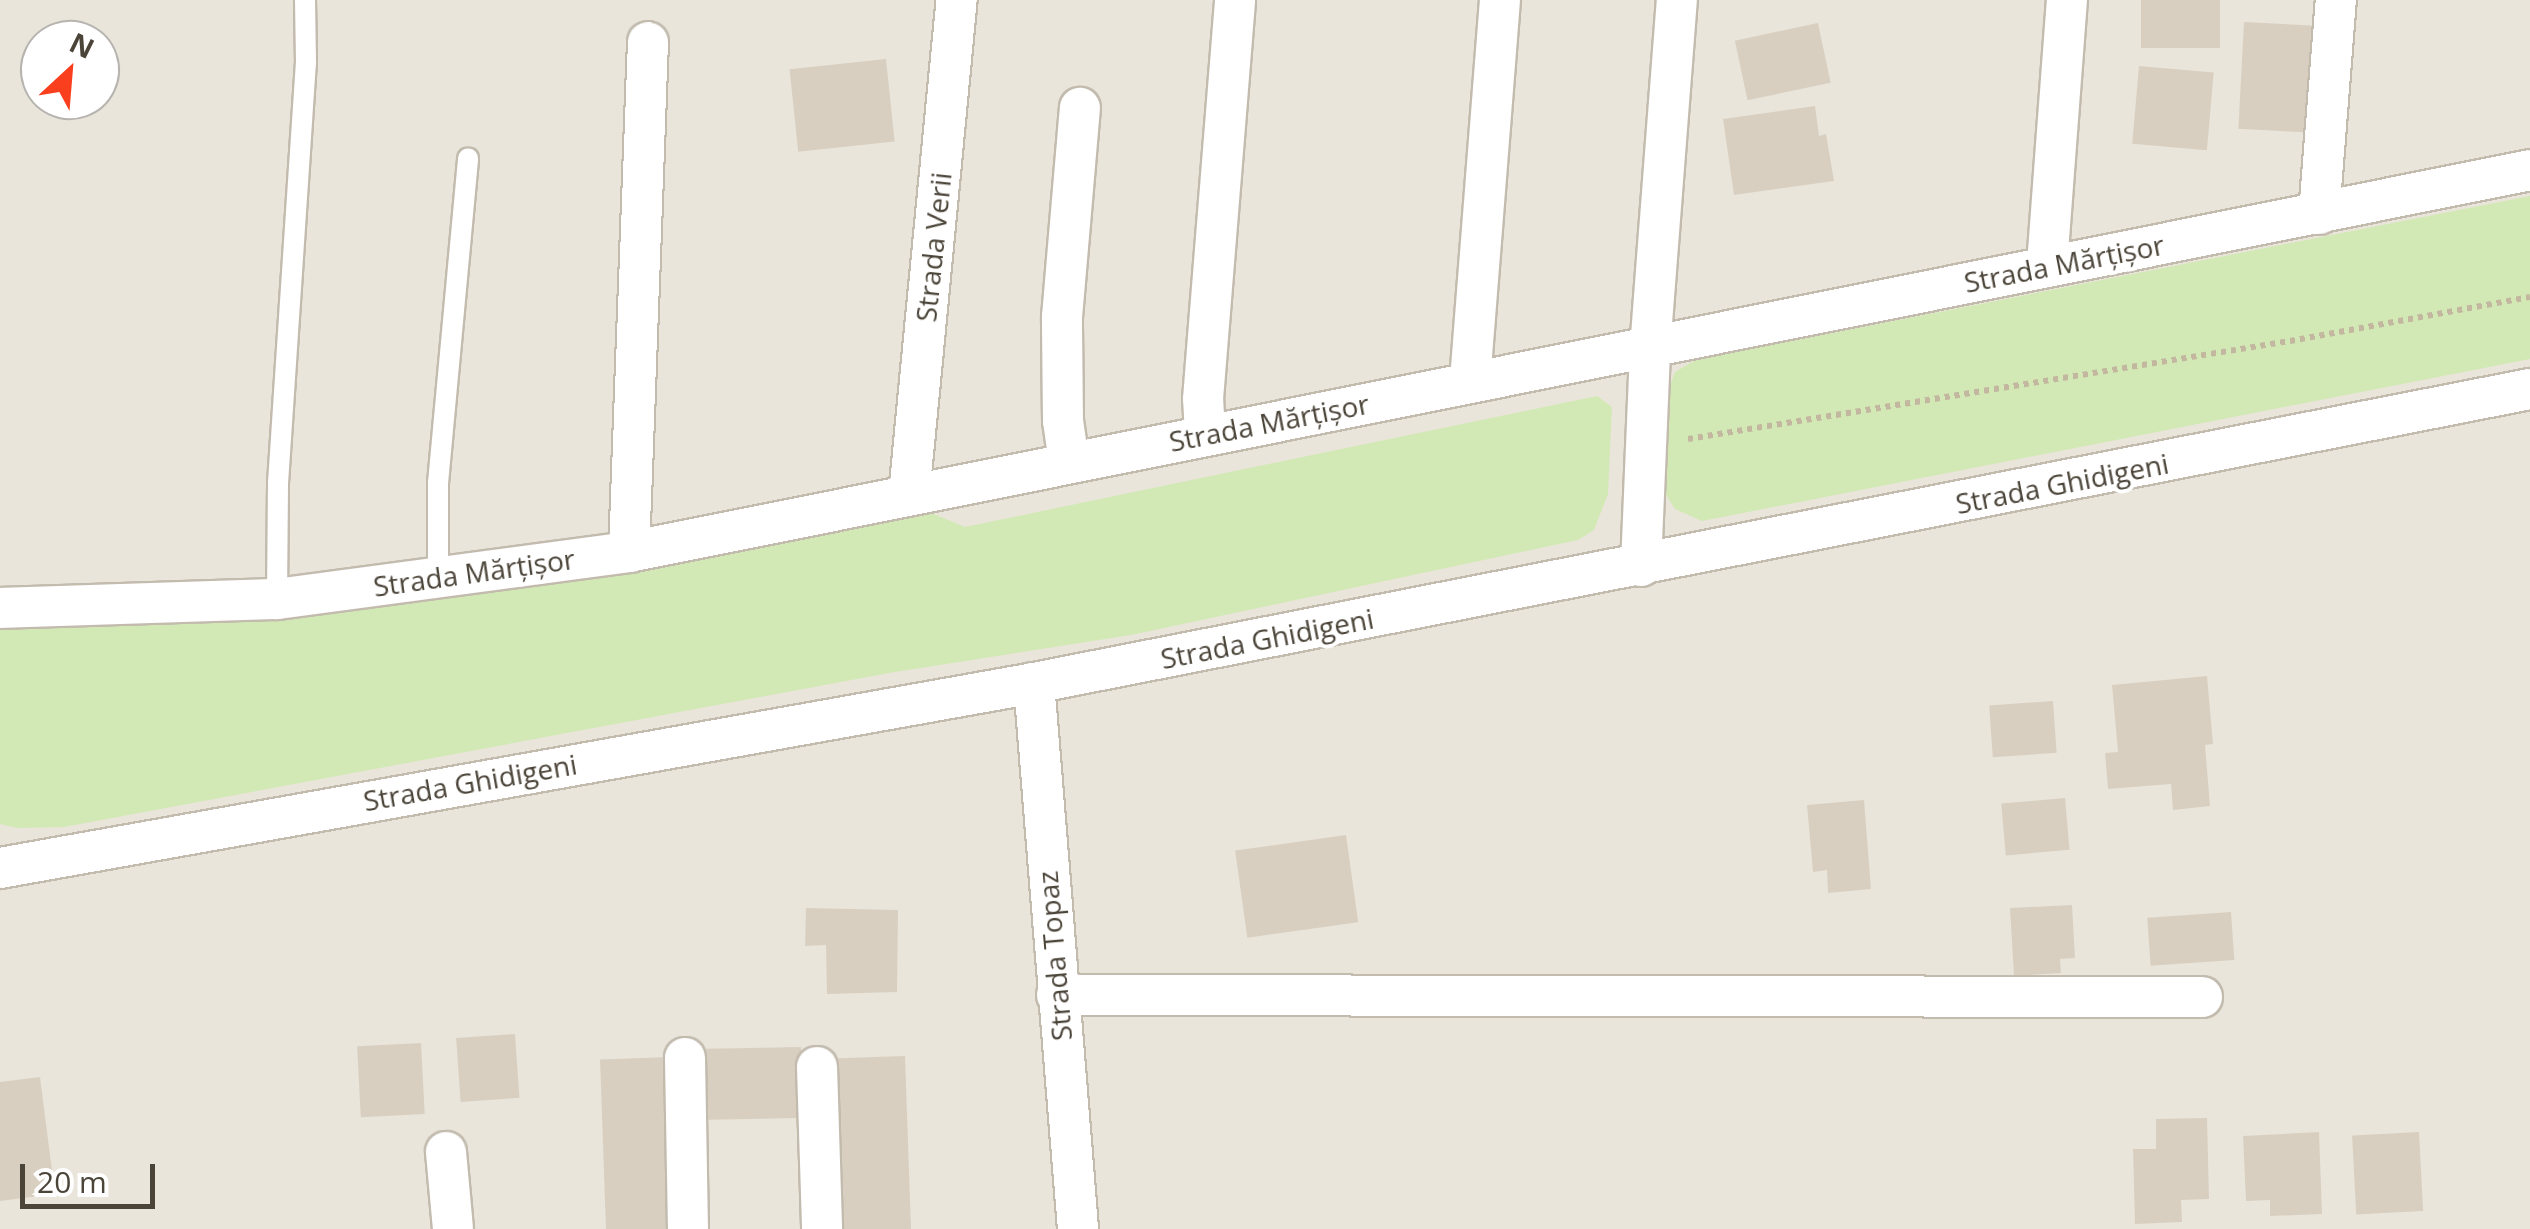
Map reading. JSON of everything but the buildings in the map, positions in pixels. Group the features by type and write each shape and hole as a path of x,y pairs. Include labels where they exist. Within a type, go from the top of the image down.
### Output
{"street":[{"name":"Strada Verii","path":"909,494 956,0"},
{"path":"1205,435 1203,399 1236,0"},
{"path":"1470,381 1500,0"},
{"path":"1640,566 1650,349 1677,0"},
{"path":"2047,265 2067,0"},
{"path":"2319,214 2336,0"},
{"path":"629,552 648,42"},
{"path":"1069,462 1062,421 1062,317 1080,108"},
{"name":"Strada Mărțișor","path":"0,608 278,598 629,552 2530,170"},
{"name":"Strada Ghidigeni","path":"0,868 1034,683 2530,388"},
{"name":"Strada Topaz","path":"1034,683 1056,995 1078,1229"},
{"path":"1056,995 2202,997"},
{"path":"685,1058 688,1229"},
{"path":"816,1067 822,1229"},
{"path":"446,1152 453,1229"}],"lane":[{"path":"278,598 278,483 306,63 305,0"},
{"path":"438,577 438,483 468,158"}],"path":[{"path":"1646,446 2290,341 2530,297"}],"shaded area":[{"path":"0,0 2530,0 2530,1229 0,1229"}],"green space":[{"path":"2530,196 2530,359 1702,521 1675,509 1664,492 1667,394 1675,372 1695,360"},
{"path":"1597,396 1612,407 1608,494 1594,530 1578,540 1131,635 889,673 64,827 17,828 0,824 0,622 343,612 798,540 912,514 929,512 965,527"}]}
